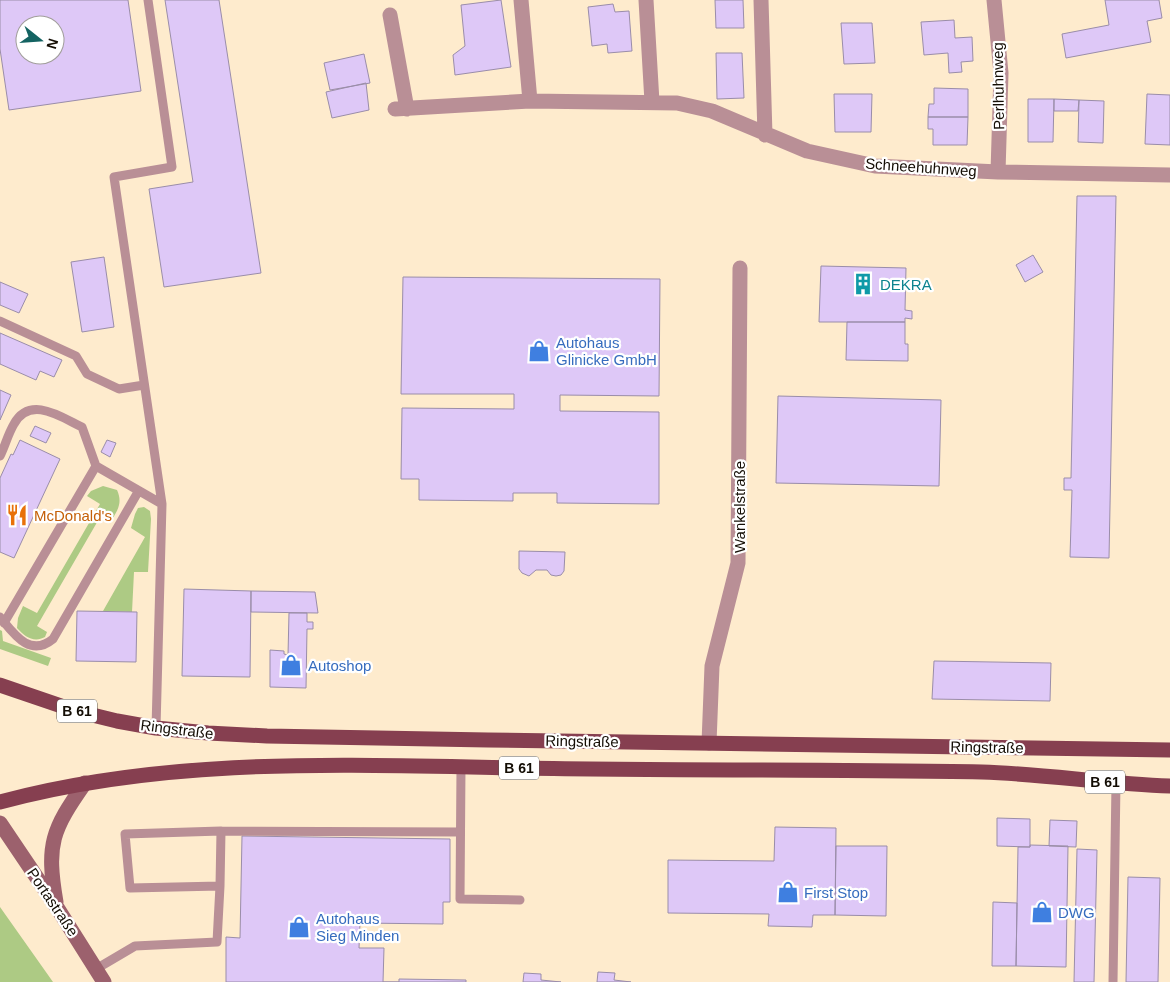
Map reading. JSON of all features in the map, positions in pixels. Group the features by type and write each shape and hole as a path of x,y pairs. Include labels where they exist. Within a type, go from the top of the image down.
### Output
{"main road":[{"name":"Ringstraße","path":"0,685 76,711 117,721 156,728 208,733 267,736 1170,750"},
{"name":"Ringstraße","path":"0,802 85,783 148,774 252,766 317,765 982,772 1170,786"},
{"path":"58,909 51,873 55,832 67,809 85,783"},
{"name":"Portastraße","path":"0,823 104,982"}],"street":[{"path":"521,0 530,102"},
{"path":"646,0 652,102"},
{"path":"761,0 765,135"},
{"name":"Perlhuhnweg","path":"994,0 1001,73 998,172"},
{"name":"Schneehuhnweg","path":"390,15 401,109 530,102 677,103 712,111 765,135 808,151 875,166 998,172 1170,175"},
{"name":"Wankelstraße","path":"709,743 712,666 738,564 740,268"}],"lane":[{"path":"148,0 172,167 114,176 162,504 156,728"},
{"path":"0,321 76,356 87,374 119,389 144,385"},
{"path":"0,456 19,416 36,409 47,410 82,427 96,466 138,492 162,504"},
{"path":"96,466 2,620 13,634 22,641 34,646 41,646 53,639 138,492"},
{"path":"461,767 460,899 520,900"},
{"path":"1113,982 1116,783"},
{"path":"220,886 130,888 125,834 221,831 460,832"},
{"path":"96,969 136,946 217,942 221,831"}],"green space":[{"path":"103,486 117,490 120,501 117,511 113,518 103,512 37,626 47,632 45,637 41,639 30,638 17,628 18,618 23,606 37,613 100,504 87,496 91,491"},
{"path":"144,507 150,511 151,519 148,572 134,572 132,612 103,611 145,537 131,528 138,508"},
{"path":"0,630 2,631 3,641 51,658 48,666 0,649"},
{"path":"0,907 53,982 0,982"}],"building":[{"path":"0,0 128,0 141,91 9,110 0,49"},
{"path":"165,0 219,0 261,273 164,287 149,189 193,182"},
{"path":"501,0 511,67 455,75 453,55 465,46 461,5"},
{"path":"715,0 743,0 744,28 716,28"},
{"path":"1105,0 1159,0 1162,18 1147,21 1151,42 1066,58 1062,34 1109,25"},
{"path":"613,4 615,12 629,11 632,51 608,53 607,44 592,46 588,7"},
{"path":"954,20 955,38 972,37 973,61 961,62 962,72 949,73 948,53 924,55 921,22"},
{"path":"841,23 872,23 875,63 844,64"},
{"path":"716,53 742,53 744,98 717,99"},
{"path":"364,54 370,83 330,90 324,63"},
{"path":"366,83 369,110 332,118 326,92"},
{"path":"934,88 968,89 968,117 928,117 929,104 934,104"},
{"path":"834,94 872,94 871,132 835,132"},
{"path":"1147,94 1170,95 1170,145 1145,144"},
{"path":"1028,99 1054,99 1053,142 1028,142"},
{"path":"1054,99 1079,100 1078,111 1054,111"},
{"path":"1079,100 1104,101 1103,143 1078,142"},
{"path":"928,117 968,117 967,145 933,145 933,129 928,129"},
{"path":"1077,196 1116,196 1109,558 1070,557 1072,490 1064,490 1064,478 1071,478"},
{"path":"1033,255 1043,272 1025,282 1016,265"},
{"path":"104,257 114,327 82,332 71,262"},
{"name":"DEKRA","path":"821,266 906,268 905,310 912,311 912,319 905,318 905,322 819,322"},
{"path":"403,277 660,279 659,396 560,395 560,411 659,412 659,504 557,503 557,493 513,493 513,501 419,500 419,479 401,479 402,408 514,409 514,394 401,394"},
{"path":"0,282 28,294 19,313 0,305"},
{"path":"847,322 905,322 905,344 908,344 908,361 846,360"},
{"path":"0,333 62,360 54,377 40,371 36,380 0,364"},
{"path":"0,390 11,395 0,420"},
{"path":"778,396 941,400 939,486 776,483"},
{"path":"35,426 51,433 46,443 30,436"},
{"name":"McDonald's","path":"20,440 60,459 14,558 0,552 0,478"},
{"path":"107,440 116,443 110,457 101,452"},
{"path":"519,551 565,552 564,571 561,575 556,576 551,575 547,570 536,570 529,576 522,573 519,569"},
{"path":"184,589 251,591 250,677 182,676"},
{"path":"251,591 315,592 318,613 251,612"},
{"path":"77,611 137,612 136,662 76,661"},
{"path":"289,613 307,613 307,622 313,622 313,629 307,629 306,688 270,687 270,650 284,651 284,654 288,655"},
{"path":"934,661 1051,663 1050,701 932,699"},
{"path":"997,818 1030,819 1030,847 997,846"},
{"path":"1050,820 1077,821 1076,847 1049,846"},
{"path":"775,827 836,828 835,915 813,915 812,927 768,926 769,914 668,913 668,860 774,861"},
{"path":"242,836 450,839 450,902 443,902 443,924 360,923 359,948 384,948 383,982 226,982 226,937 240,938"},
{"path":"1030,845 1068,846 1066,967 1016,966 1018,847 1030,847"},
{"path":"836,846 887,846 886,916 835,915"},
{"path":"1077,849 1097,850 1094,982 1074,982"},
{"path":"1128,877 1160,878 1158,982 1126,982"},
{"path":"993,902 1017,903 1016,966 992,966"},
{"path":"598,972 615,973 614,980 631,982 597,982"},
{"path":"524,973 541,974 541,980 561,982 523,982"},
{"path":"399,979 466,980 466,982 399,982"}],"place":[{"name":"DEKRA","path":"863,284"},
{"name":"Autohaus Glinicke GmbH","path":"539,351"},
{"name":"McDonald's","path":"17,515"},
{"name":"Autoshop","path":"291,665"},
{"name":"First Stop","path":"788,892"},
{"name":"DWG","path":"1042,912"},
{"name":"Autohaus Sieg Minden","path":"299,927"}]}
